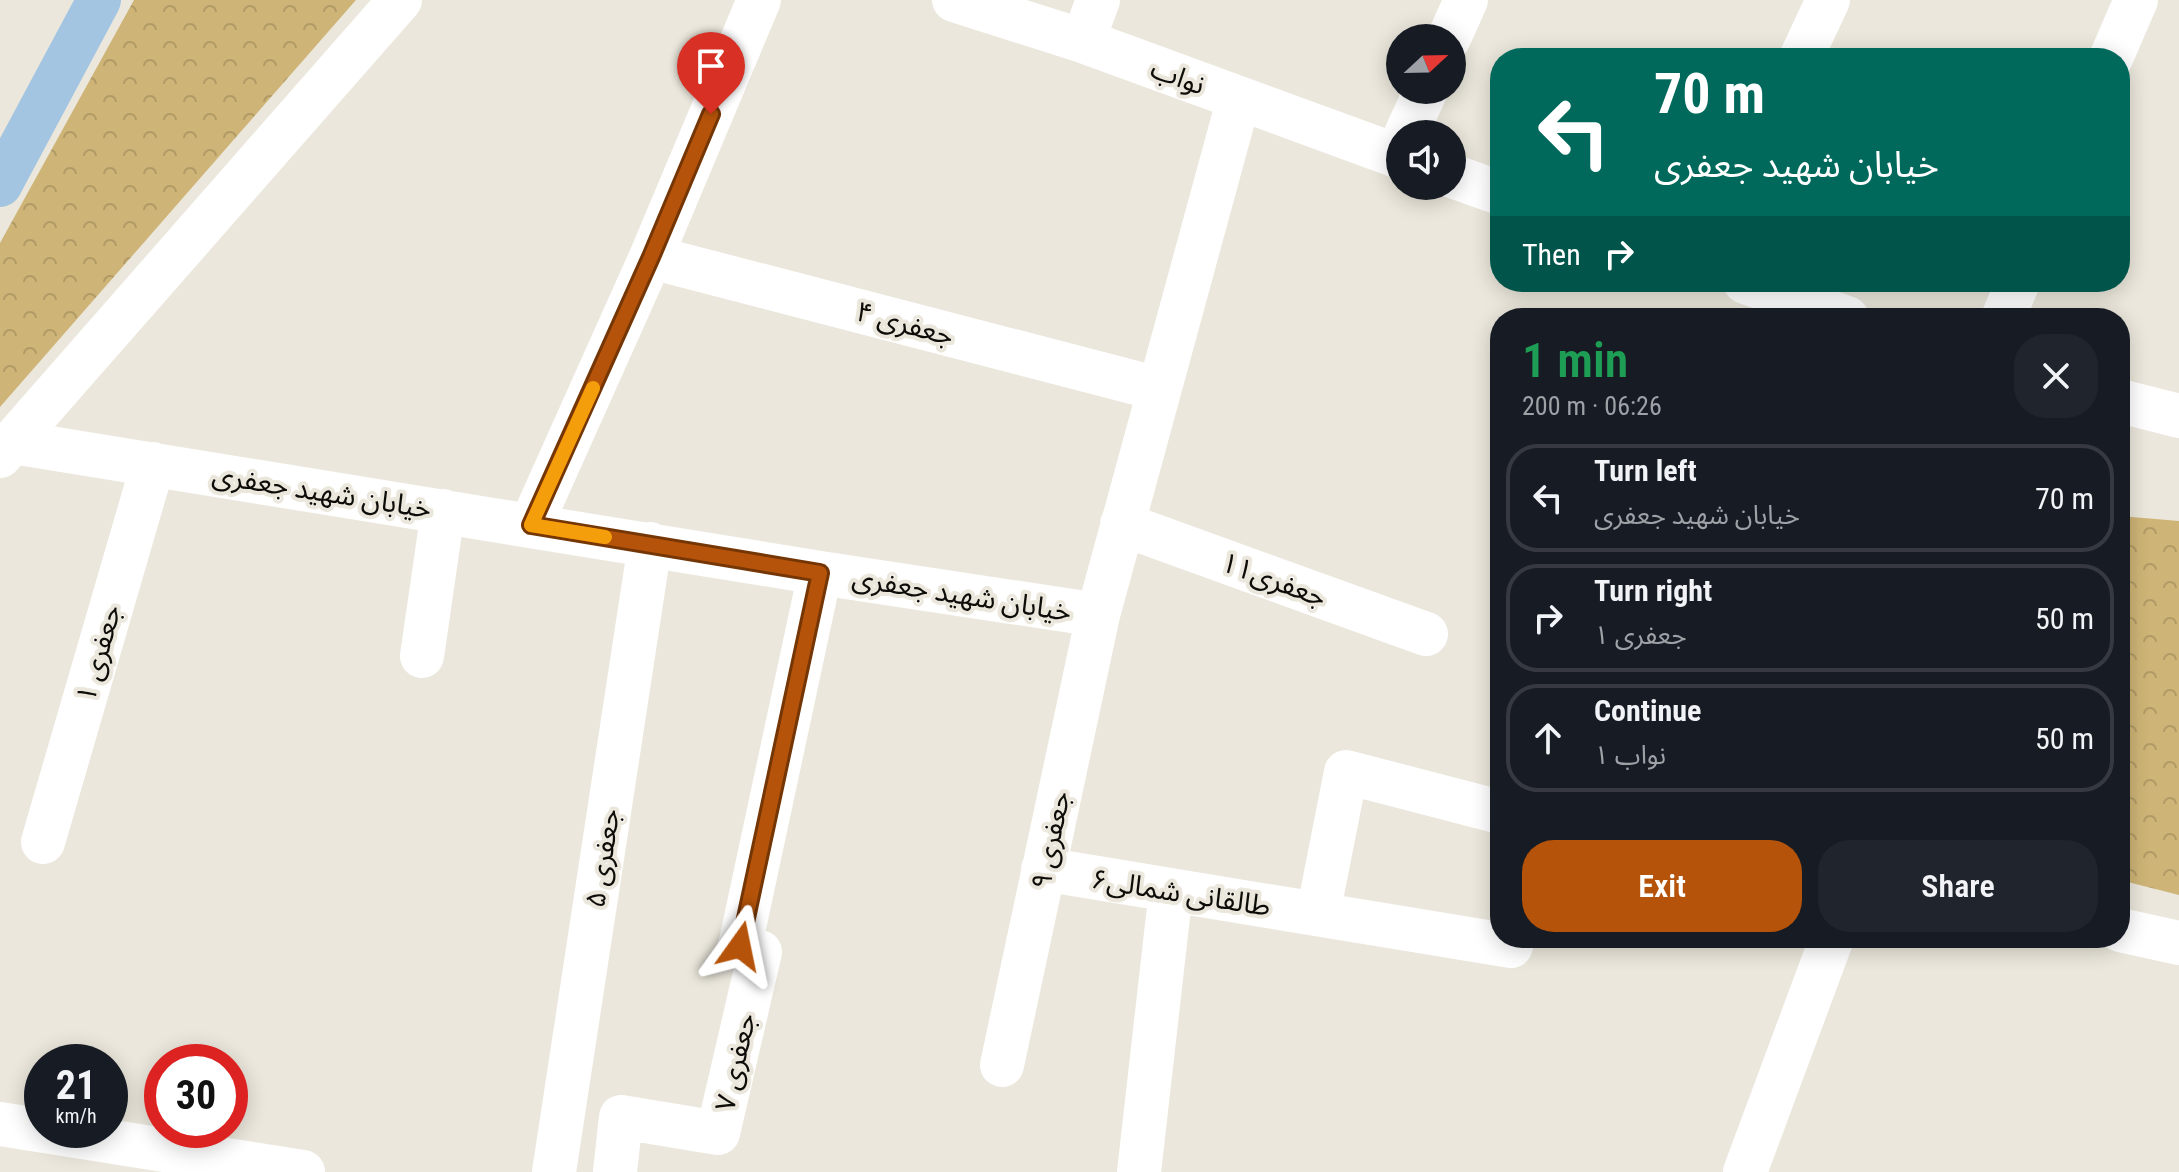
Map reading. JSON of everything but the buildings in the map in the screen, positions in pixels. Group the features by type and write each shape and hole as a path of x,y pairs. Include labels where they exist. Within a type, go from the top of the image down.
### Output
{"main road":[{"path":"0,185 99,0"}],"street":[{"path":"6,449 400,0"},
{"path":"531,525 651,257 759,0"},
{"name":"نواب","path":"954,0 1083,41 1239,98 1386,144"},
{"path":"1083,41 1098,0"},
{"path":"1455,24 1466,0"},
{"path":"1806,48 1828,0"},
{"path":"2115,48 2136,0"},
{"name":"خیابان شهید جعفری","path":"6,449 153,464 1098,615 1239,98"},
{"path":"1466,181 1490,189"},
{"name":"جعفری ۴","path":"651,257 1159,389"},
{"path":"1773,292 1819,308"},
{"path":"2130,404 2179,416"},
{"path":"2130,419 2179,416"},
{"name":"جعفری ۱","path":"43,842 153,464"},
{"path":"422,656 443,511"},
{"name":"جعفری۱۱","path":"1122,524 1426,634"},
{"name":"جعفری ۵","path":"554,1172 650,544"},
{"name":"جعفری ۷","path":"615,1172 621,1117 718,1133 760,952 740,946 820,573"},
{"name":"جعفری ۹","path":"1002,1065 1098,615"},
{"path":"1318,914 1346,772 1490,809"},
{"name":"طالقانی شمالی۶","path":"1043,869 1490,943"},
{"path":"1140,1172 1171,890"},
{"path":"2130,932 2179,943"},
{"path":"1745,1172 1827,951"},
{"path":"0,1124 303,1172"}],"green space":[{"path":"134,0 356,0 0,407 0,243"},
{"path":"2130,517 2179,521 2179,895 2130,883"}],"slow traffic":[{"path":"593,388 531,525 605,537"}],"route":[{"path":"711,114 651,257 531,525 820,573 740,946"}]}
